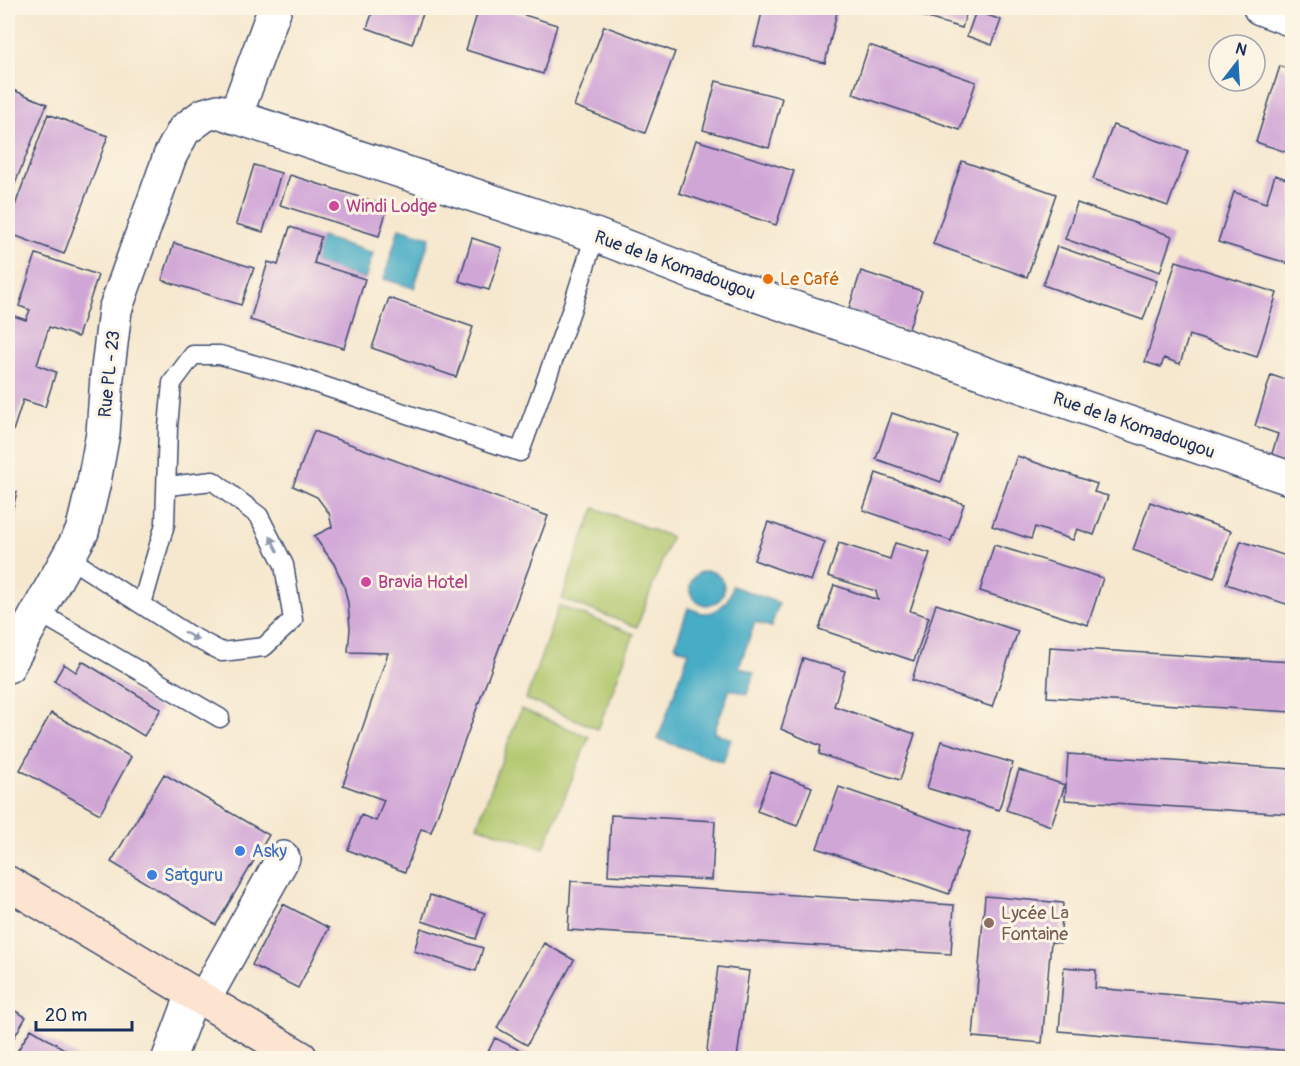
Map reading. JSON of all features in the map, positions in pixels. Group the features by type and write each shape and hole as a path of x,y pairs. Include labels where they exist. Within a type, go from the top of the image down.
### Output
{"street":[{"path":"235,117 275,8"},
{"path":"1260,8 1293,20"},
{"name":"Rue PL - 23","path":"8,666 82,532 103,432 115,310 170,156 184,130 204,115 218,111 235,117"},
{"name":"Rue de la Komadougou","path":"235,117 595,235 712,280 1293,479"},
{"path":"169,1059 198,998 284,858"},
{"path":"8,883 301,1059"}],"lane":[{"path":"142,604 165,524 168,486 168,427 172,383 193,355 220,355 288,374 520,452 571,311 595,235"},
{"path":"69,558 189,635 222,652 264,647 293,620 284,565 259,516 213,481 168,486"},
{"path":"38,612 220,718"}],"green space":[{"path":"595,508 671,537 637,627 562,599"},
{"path":"559,606 634,634 598,729 526,699"},
{"path":"521,709 589,737 544,848 477,826"}],"water":[{"path":"399,228 430,237 414,288 384,279"},
{"path":"321,237 373,253 365,279 314,263"},
{"path":"707,571 719,576 724,588 719,600 707,605 695,600 690,588 695,576"},
{"path":"732,586 779,603 771,627 755,622 739,667 754,673 747,694 730,689 714,732 731,739 723,762 658,739 689,652 675,646 688,608 702,613 718,609 729,597"}],"building":[{"path":"374,8 425,8 412,44 367,28"},
{"path":"479,8 501,8 557,25 543,74 466,50"},
{"path":"763,8 838,8 825,63 754,46"},
{"path":"893,8 968,8 962,28"},
{"path":"976,11 1001,20 992,45 967,36"},
{"path":"604,26 675,52 645,133 574,106"},
{"path":"869,45 976,82 960,130 853,94"},
{"path":"1280,66 1292,70 1292,154 1256,142"},
{"path":"716,81 782,98 769,148 703,130"},
{"path":"8,88 47,104 8,201"},
{"path":"48,114 108,136 64,254 8,233 8,225"},
{"path":"1113,125 1188,151 1168,206 1093,179"},
{"path":"696,140 794,171 776,225 679,193"},
{"path":"962,161 1056,194 1027,277 933,244"},
{"path":"254,165 281,173 263,232 236,224"},
{"name":"Windi Lodge","path":"290,175 388,206 379,236 280,205"},
{"path":"1275,175 1292,181 1292,256 1290,264 1218,242 1234,192 1266,203"},
{"path":"1077,203 1172,236 1160,272 1065,239"},
{"path":"290,227 321,237 314,263 365,279 344,348 250,320 268,262 278,265"},
{"path":"472,238 502,248 489,290 459,281"},
{"path":"174,243 254,268 241,305 162,280"},
{"path":"1057,246 1157,281 1143,320 1043,285"},
{"path":"36,254 98,275 78,337 49,327 37,365 56,372 45,407 23,400 12,434 8,433 8,314 26,320 30,310 19,306"},
{"path":"1176,261 1277,293 1257,357 1189,335 1180,364 1164,358 1161,367 1145,362"},
{"path":"861,271 922,291 908,331 848,311"},
{"path":"389,298 473,327 456,377 372,348"},
{"path":"1271,375 1292,382 1292,470 1269,463 1278,434 1255,426"},
{"path":"892,413 957,435 941,482 876,459"},
{"path":"314,431 548,516 431,832 421,829 405,872 348,850 361,815 376,821 384,800 343,785 388,653 348,652 350,629 344,586 334,564 314,536 332,527 329,513 317,497 293,486"},
{"path":"1017,456 1097,484 1094,492 1108,496 1094,535 1077,529 1073,540 1035,527 1031,539 992,526"},
{"path":"876,473 964,504 951,541 863,510"},
{"path":"8,490 17,492 8,527"},
{"path":"1150,502 1231,531 1214,578 1133,550"},
{"path":"768,522 825,542 811,581 754,560"},
{"path":"1241,541 1292,558 1292,606 1226,584"},
{"path":"839,543 890,559 895,543 930,553 910,611 929,617 914,661 819,629 834,585 878,600 876,591 828,576"},
{"path":"994,545 1103,578 1088,625 980,591"},
{"path":"936,604 1018,631 992,707 912,680"},
{"path":"1050,647 1292,662 1292,712 1047,697"},
{"path":"803,658 845,671 834,706 915,734 900,780 819,754 821,746 781,729"},
{"path":"82,661 161,709 144,736 54,681 64,664 76,672"},
{"path":"51,713 131,757 100,814 20,770"},
{"path":"941,741 1013,763 999,810 927,788"},
{"path":"1068,754 1292,769 1292,814 1065,800"},
{"path":"1019,770 1065,785 1051,826 1006,810"},
{"path":"771,772 812,787 797,826 757,811"},
{"path":"164,774 269,835 216,925 111,862"},
{"path":"839,787 970,832 949,894 817,848"},
{"path":"611,815 715,821 712,880 608,875"},
{"path":"571,881 954,905 951,954 568,930"},
{"path":"430,895 485,913 476,939 422,921"},
{"path":"985,896 1063,903 1060,943 1051,942 1042,1043 973,1037"},
{"path":"283,904 329,928 298,988 252,965"},
{"path":"421,928 483,948 476,971 414,951"},
{"path":"544,943 574,960 527,1045 497,1028"},
{"path":"718,967 749,971 737,1058 706,1058"},
{"path":"1064,967 1096,970 1095,988 1292,1005 1292,1051 1059,1031"},
{"path":"10,1008 26,1017 9,1046 8,1012"},
{"path":"31,1029 79,1058 13,1058"},
{"path":"495,1038 536,1058 485,1058"}],"place":[{"name":"Windi Lodge","path":"334,206"},
{"name":"Le Café","path":"768,279"},
{"name":"Bravia Hotel","path":"366,582"},
{"name":"Asky","path":"240,851"},
{"name":"Satguru","path":"152,875"},
{"name":"Lycée La Fontaine","path":"989,923"}]}
